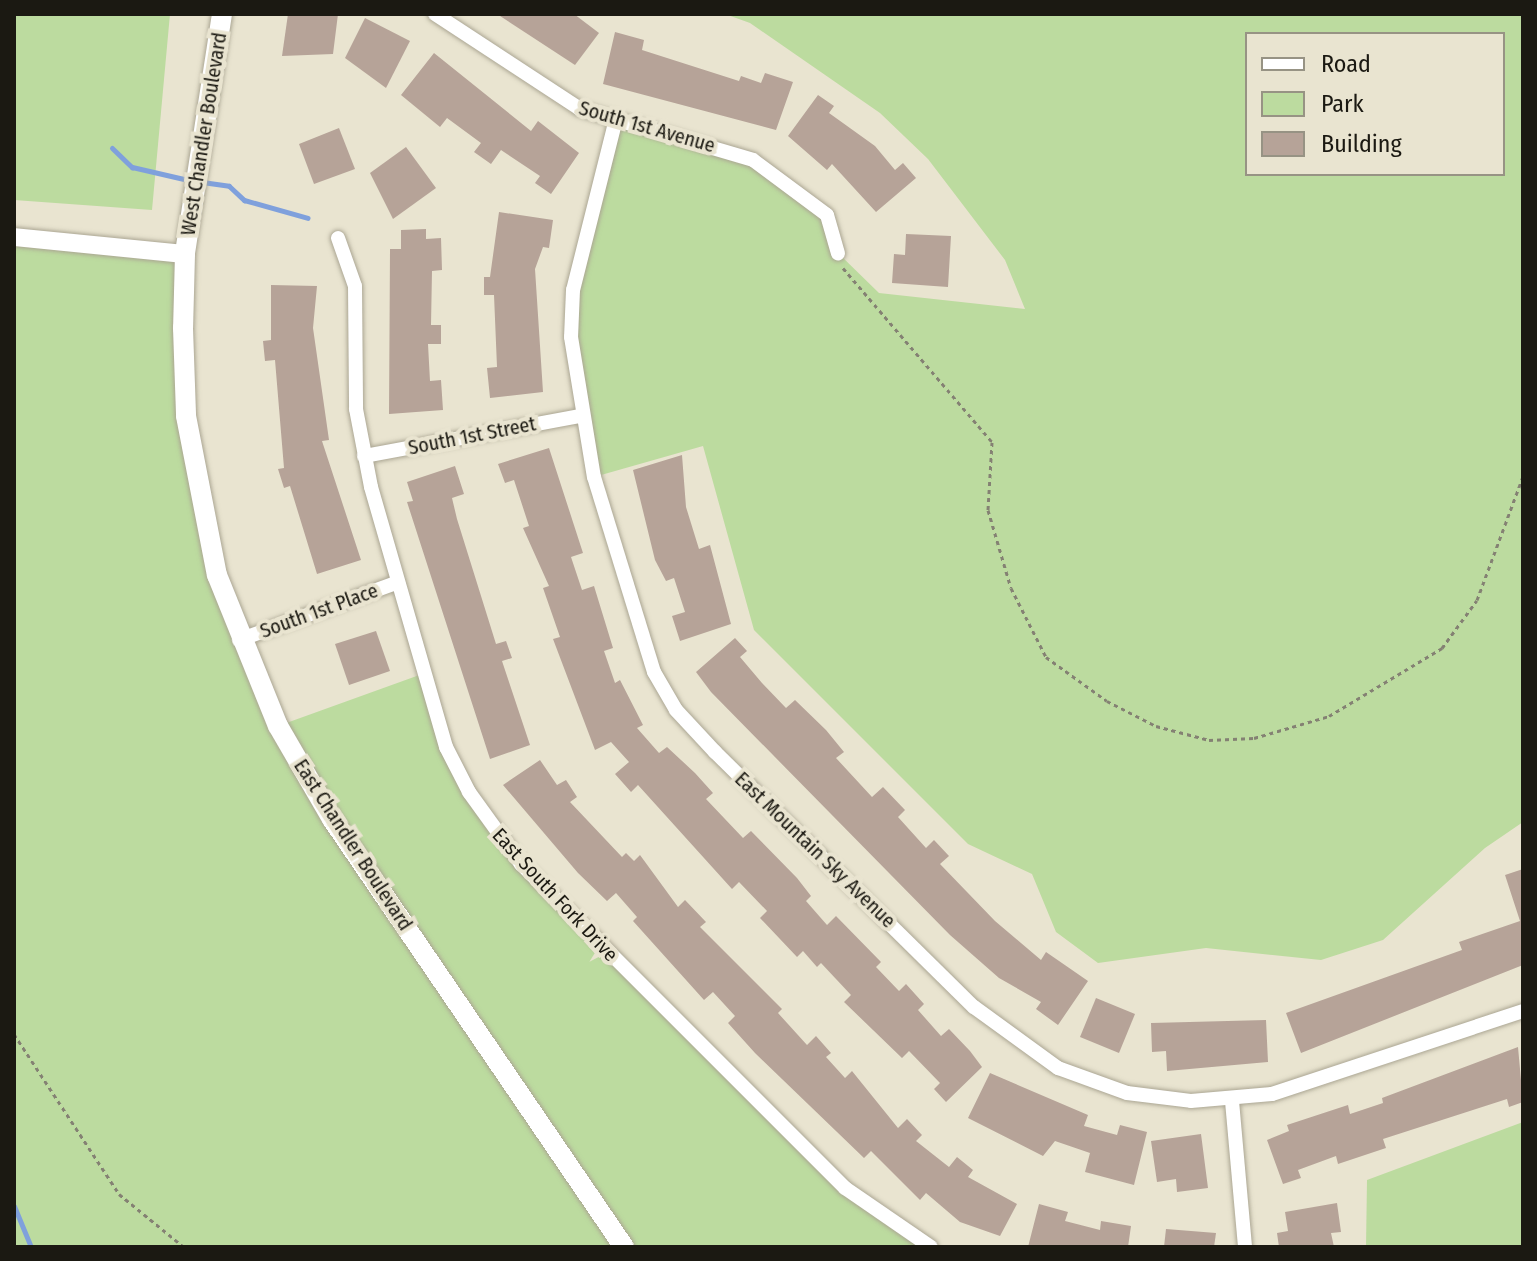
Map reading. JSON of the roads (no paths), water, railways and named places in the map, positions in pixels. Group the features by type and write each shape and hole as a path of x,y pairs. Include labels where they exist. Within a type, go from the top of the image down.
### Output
{"main road":[{"name":"West Chandler Boulevard","path":"185,254 222,14"},
{"name":"East Chandler Boulevard","path":"185,254 186,416 199,504 239,640 278,726 332,819 624,1247"}],"street":[{"name":"South 1st Avenue","path":"435,14 549,93 616,119 712,144 779,176 827,215 838,253"},
{"name":"East Mountain Sky Avenue","path":"616,119 573,290 571,337 580,416 654,672 676,710 715,752 1003,1034 1058,1068 1127,1093 1232,1101 1295,1087 1523,1011"},
{"path":"14,237 185,254"},
{"name":"East South Fork Drive","path":"338,238 355,286 356,409 364,456 446,747 492,829 845,1188 931,1247"},
{"name":"South 1st Street","path":"364,456 580,416"},
{"name":"South 1st Place","path":"239,640 398,582"},
{"path":"1232,1101 1245,1247"}],"waterway":[{"path":"112,148 132,167 192,181"},
{"path":"202,182 229,186 244,200 308,218"},
{"path":"14,1206 31,1247"}]}
